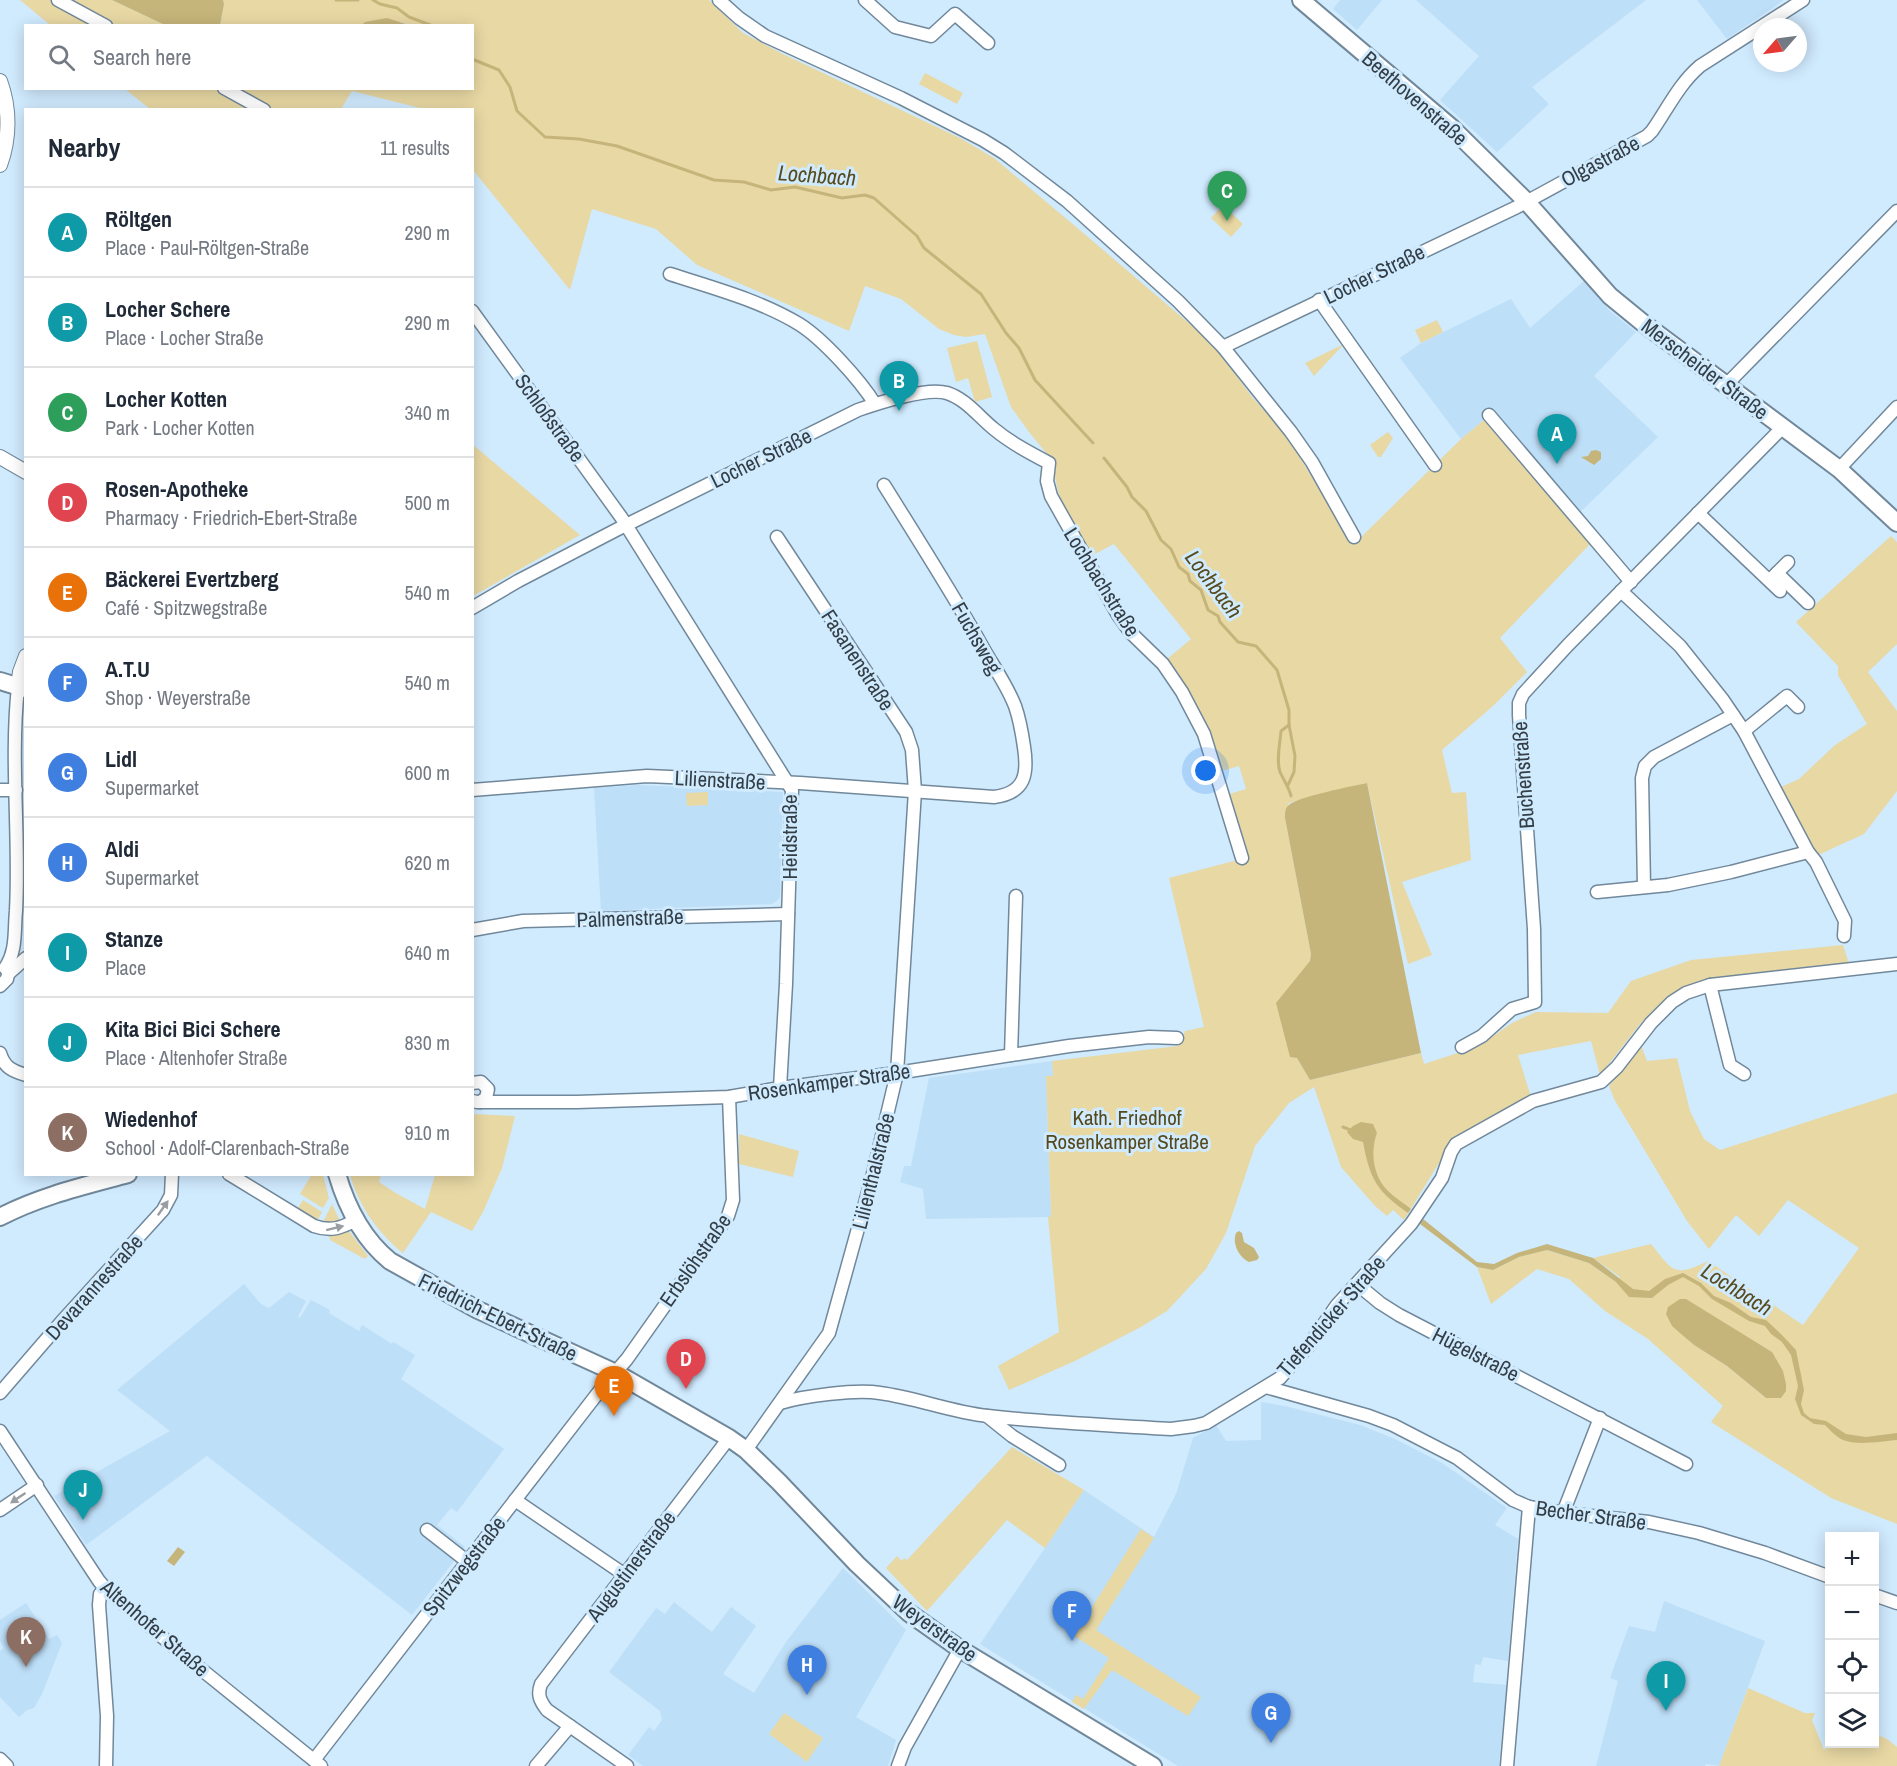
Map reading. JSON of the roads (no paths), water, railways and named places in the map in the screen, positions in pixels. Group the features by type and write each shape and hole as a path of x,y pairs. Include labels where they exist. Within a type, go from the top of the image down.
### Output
{"main road":[{"name":"Beethovenstraße","path":"1301,0 1445,123 1526,201"},
{"name":"Merscheider Straße","path":"1526,201 1619,304 1839,469 1897,523"},
{"path":"0,681 22,688"},
{"path":"0,1217 66,1191 121,1176"},
{"name":"Friedrich-Ebert-Straße","path":"338,1176 356,1220 378,1252 405,1270 478,1310 616,1373 747,1450"},
{"name":"Weyerstraße","path":"747,1450 886,1593 909,1613 960,1648 1154,1766"}],"street":[{"path":"58,0 102,24"},
{"path":"719,0 739,18 765,36 901,98 1004,153 1067,201 1178,301 1223,346 1291,432 1354,537"},
{"path":"865,0 895,27 932,36 955,14 988,43"},
{"name":"Olgastraße","path":"1526,201 1647,136 1681,85 1700,66 1803,0"},
{"path":"0,81 8,124 0,165"},
{"path":"228,90 260,108"},
{"name":"Locher Straße","path":"1223,346 1526,201"},
{"path":"1726,385 1897,211"},
{"path":"670,274 746,299 801,325 820,340 864,387 875,404"},
{"path":"1319,300 1435,465"},
{"name":"Schloßstraße","path":"474,314 562,434 625,526"},
{"name":"Locher Straße","path":"474,607 518,580 801,437 875,404 927,392 946,392 967,404 1008,440 1049,463"},
{"path":"1839,469 1897,407"},
{"path":"1489,415 1631,582"},
{"name":"Buchenstraße","path":"1462,1047 1482,1036 1512,1009 1535,1002 1534,928 1519,703 1522,694 1783,427"},
{"path":"0,457 24,470"},
{"name":"Lochbachstraße","path":"1049,463 1047,481 1051,496 1118,615 1130,632 1163,664 1182,692 1204,734 1242,858"},
{"name":"Fuchsweg","path":"884,485 965,616 1015,706 1022,730 1025,775 1019,786 1004,796"},
{"path":"1698,513 1773,577 1808,603"},
{"name":"Heidstraße","path":"625,526 788,783 793,795 780,1088"},
{"name":"Fasanenstraße","path":"777,537 906,732 912,750 915,791"},
{"path":"1773,577 1788,562"},
{"path":"1773,577 1780,591"},
{"path":"1621,591 1691,657 1744,731 1808,852 1816,862 1845,921 1844,936"},
{"path":"0,986 7,980 4,969 20,943 15,718 22,688 20,672 24,661"},
{"path":"1744,731 1787,696 1798,707"},
{"path":"1644,887 1642,778 1645,766 1653,757 1733,715"},
{"name":"Lilienstraße","path":"474,790 647,776 1004,796"},
{"path":"0,790 16,790"},
{"name":"Lilienthalstraße","path":"747,1450 829,1333 869,1189 897,1073 915,791"},
{"path":"1597,892 1668,885 1808,852"},
{"path":"1011,1055 1016,896"},
{"name":"Palmenstraße","path":"474,930 523,921 788,914"},
{"path":"4,969 24,959"},
{"name":"Tiefendicker Straße","path":"780,1403 871,1392 987,1416 1171,1429 1206,1423 1266,1388 1292,1366 1337,1305 1411,1224 1442,1178 1456,1144 1533,1101 1601,1082 1617,1067 1651,1023 1672,1002 1686,993 1710,985 1897,964"},
{"path":"1710,985 1730,1065 1744,1074"},
{"name":"Rosenkamper Straße","path":"475,1102 577,1102 729,1097 1069,1046 1149,1037 1177,1038"},
{"path":"2,1058 12,1071 24,1074"},
{"name":"Rosenkamper Straße","path":"474,1083 481,1082 488,1089 488,1095 475,1102"},
{"name":"Erbslöhstraße","path":"616,1373 730,1212 733,1200 729,1097"},
{"name":"Devarannestraße","path":"0,1394 64,1319 163,1210 171,1195 172,1176"},
{"path":"232,1176 314,1226 325,1230 337,1229 356,1220"},
{"name":"Hügelstraße","path":"1357,1284 1399,1315 1686,1464"},
{"name":"Spitzwegstraße","path":"318,1763 515,1500 616,1373"},
{"name":"Becher Straße","path":"1266,1388 1369,1416 1393,1425 1456,1458 1512,1500 1529,1507 1649,1522 1699,1533 1765,1553 1825,1575"},
{"path":"987,1416 1018,1441 1059,1466"},
{"path":"1563,1513 1600,1418"},
{"name":"Altenhofer Straße","path":"0,1431 99,1581 181,1653 318,1763"},
{"name":"Augustinerstraße","path":"570,1726 547,1710 539,1697 541,1684 729,1438"},
{"path":"0,1510 37,1485"},
{"path":"515,1500 625,1575"},
{"path":"1507,1766 1529,1507"},
{"path":"427,1530 468,1562"},
{"path":"105,1587 100,1594 99,1605 107,1716 106,1766"},
{"path":"1879,1596 1897,1603"},
{"path":"898,1766 905,1747 960,1648"},
{"path":"537,1766 570,1726 627,1766"},
{"path":"0,1759 7,1766"}],"waterway":[{"name":"Lochbach","path":"336,0 358,0"},
{"name":"Lochbach","path":"373,0 397,8 409,17 428,24"},
{"name":"Lochbach","path":"474,60 499,70 510,87 517,111 545,137 579,139 617,146 714,180 744,182 771,190 795,187 842,198 865,195 874,198 917,236 924,248 981,294 1006,333 1019,348 1035,380 1093,443"},
{"name":"Lochbach","path":"1104,458 1132,497 1146,511 1161,540 1171,549 1179,567 1201,590 1208,610 1218,616 1220,622 1238,642 1256,646 1277,670 1289,710 1289,725 1295,756 1294,772 1288,785"},
{"name":"Lochbach","path":"1289,725 1281,731 1278,762 1291,796"},
{"path":"1343,1127 1353,1131"}],"place":[{"name":"Locher Kotten","path":"1227,221"},
{"name":"Locher Schere","path":"899,411"},
{"name":"Röltgen","path":"1557,464"},
{"name":"Rosen-Apotheke","path":"686,1389"},
{"name":"Bäckerei Evertzberg","path":"614,1416"},
{"name":"Kita Bici Bici Schere","path":"83,1520"},
{"name":"A.T.U","path":"1072,1641"},
{"name":"Wiedenhof","path":"26,1667"},
{"name":"Aldi","path":"807,1695"},
{"name":"Stanze","path":"1666,1711"},
{"name":"Lidl","path":"1271,1743"}],"park label":[{"name":"Kath. Friedhof Rosenkamper Straße","path":"1127,1129"}]}
